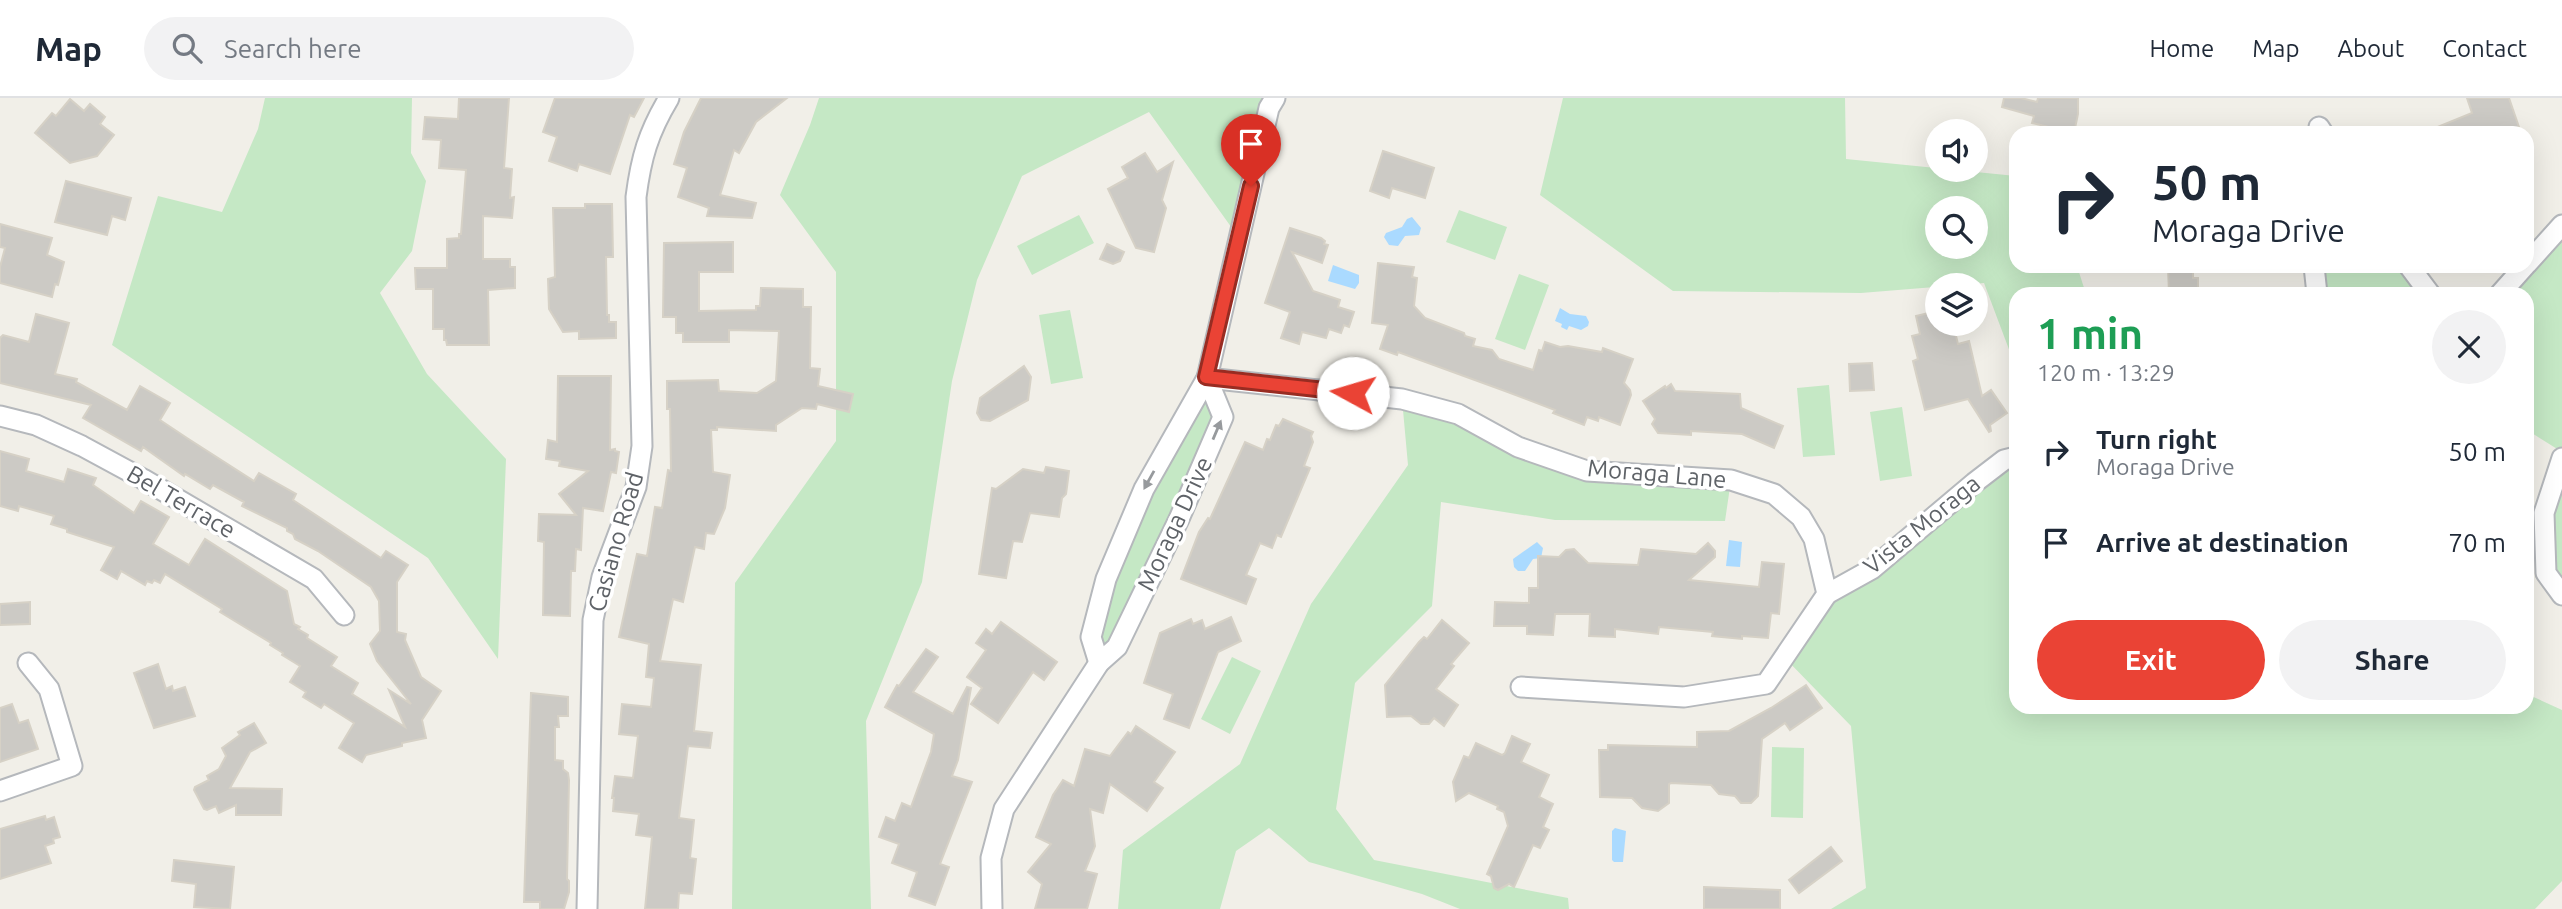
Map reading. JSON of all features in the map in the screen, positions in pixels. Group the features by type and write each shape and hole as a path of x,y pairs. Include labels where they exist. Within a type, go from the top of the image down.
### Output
{"street":[{"name":"Casiano Road","path":"587,909 593,620 602,577 636,486 642,446 636,197 642,157 669,98"},
{"name":"Moraga Drive","path":"1099,663 1091,637 1106,579 1144,489 1206,377 1269,108 1275,98"},
{"path":"2534,256 2562,225"},
{"path":"2506,287 2519,273"},
{"name":"Moraga Drive","path":"992,909 991,858 1004,809 1099,663 1117,647 1179,519 1223,417 1206,377"},
{"name":"Moraga Lane","path":"1206,377 1402,398 1458,414 1518,447 1587,471 1731,480 1774,494 1801,517 1814,539 1827,594"},
{"name":"Bel Terrace","path":"0,416 36,425 143,479 314,579 344,615"},
{"path":"2562,458 2544,513 2546,573 2562,595"},
{"name":"Vista Moraga","path":"1827,594 1872,569 1974,483 2009,459"},
{"path":"1521,687 1684,697 1766,684 1827,594"},
{"path":"0,791 72,766 49,689 27,663"}],"green space":[{"path":"265,98 412,98 411,153 426,181 412,251 380,293 427,374 506,459 498,659 428,558 112,345 158,196 222,212 258,129"},
{"path":"819,98 1276,98 1239,238 1149,112 1022,176 977,280 952,381 922,582 866,721 871,909 732,909 735,583 836,441 836,272 780,195"},
{"path":"1563,98 1845,98 1846,159 1925,167 1925,182 1988,182 1988,173 2009,175 2009,273 2079,273 2084,287 2009,287 2009,349 1988,294 1988,273 1925,273 1925,288 1861,293 1673,291 1540,195"},
{"path":"1459,210 1507,227 1495,260 1446,242"},
{"path":"1079,215 1094,243 1032,275 1017,246"},
{"path":"2562,225 2562,452 2534,434 2534,287 2506,287 2519,273 2534,273 2534,256"},
{"path":"2315,273 2414,273 2425,287 2316,287"},
{"path":"1519,274 1549,285 1525,350 1495,339"},
{"path":"1070,310 1083,378 1051,384 1039,315"},
{"path":"1207,378 1223,417 1099,663 1091,637 1106,579"},
{"path":"1829,385 1835,455 1803,457 1797,388"},
{"path":"1402,399 1587,471 1731,480 1725,521 1555,520 1441,502 1432,606 1355,683 1336,809 1374,860 1568,898 1569,909 1460,909 1422,894 1309,862 1269,828 1236,851 1220,909 1118,909 1123,850 1240,764 1311,604 1408,465"},
{"path":"1902,407 1912,476 1880,481 1870,412"},
{"path":"2562,458 2562,595 2546,573 2544,513"},
{"path":"2009,462 2009,714 2534,714 2534,697 2562,710 2562,881 2535,909 1831,909 1866,888 1851,726 1784,657 1827,594"},
{"path":"1232,657 1261,671 1230,734 1201,719"},
{"path":"1772,747 1804,748 1803,818 1771,817"}],"water":[{"path":"1412,217 1421,228 1419,235 1405,236 1398,246 1389,245 1384,237 1386,233 1402,227 1407,219"},
{"path":"1333,265 1359,275 1359,283 1355,289 1328,281"},
{"path":"1560,308 1570,314 1586,316 1588,326 1581,330 1569,326 1567,330 1561,327 1562,324 1555,321"},
{"path":"1729,540 1742,542 1740,567 1726,566"},
{"path":"1537,542 1543,548 1541,558 1533,559 1525,571 1518,571 1514,567 1513,559"},
{"path":"1615,828 1626,831 1623,862 1612,860 1612,831"}],"building":[{"path":"459,98 509,98 504,168 512,169 512,218 483,216 483,259 510,259 510,267 515,267 515,288 488,290 489,345 447,345 444,329 433,329 433,289 416,289 415,268 447,268 447,239 459,238 461,234 466,170 439,168 441,140 423,139 425,117 458,119"},
{"path":"555,98 644,98 634,117 630,115 610,174 579,164 577,171 549,161 557,137 543,132"},
{"path":"701,98 787,98 756,122 739,153 734,150 720,195 756,203 752,218 707,216 709,208 678,197 687,168 674,164 684,132"},
{"path":"2004,98 2037,102 2038,98 2078,98 2075,126 2045,126 2032,123 2034,116 2002,107"},
{"path":"2467,98 2509,98 2519,126 2440,126 2472,113"},
{"path":"70,99 84,111 90,104 105,117 100,124 114,135 97,156 70,163 35,133 52,113 56,116"},
{"path":"1383,151 1434,168 1425,198 1392,188 1389,198 1370,191"},
{"path":"1145,153 1157,172 1173,162 1162,200 1166,208 1154,252 1136,248 1108,189 1128,178 1122,167"},
{"path":"66,181 131,198 125,220 112,216 107,235 55,222"},
{"path":"585,204 612,204 613,257 606,257 607,315 609,322 616,322 616,338 579,339 579,331 563,332 549,309 548,279 555,277 553,208 585,208"},
{"path":"0,224 52,238 47,255 64,262 52,297 0,283 0,267 5,248 0,247"},
{"path":"1290,228 1321,238 1325,241 1324,244 1328,245 1322,263 1292,252 1313,291 1340,300 1338,307 1354,312 1349,327 1344,325 1341,333 1329,329 1326,338 1302,332 1299,344 1281,338 1290,312 1265,303"},
{"path":"733,242 733,272 699,272 699,311 756,310 756,306 760,306 761,288 803,289 803,307 811,307 810,368 820,369 818,386 853,394 849,412 817,404 816,409 802,408 776,425 776,431 717,427 717,430 711,430 713,472 730,475 725,508 714,534 706,533 704,549 695,547 683,602 673,599 660,661 701,665 694,731 712,733 710,748 688,746 679,818 694,820 690,858 696,859 692,894 679,893 678,909 645,909 652,837 636,835 639,814 613,811 612,798 615,776 633,778 638,736 619,734 622,704 651,707 654,678 646,677 649,644 619,637 637,554 647,556 655,507 662,508 668,470 671,471 667,381 718,380 719,391 757,393 776,381 779,331 729,330 729,342 683,342 683,333 676,333 676,317 663,317 664,243"},
{"path":"1107,244 1124,252 1120,261 1113,264 1100,259"},
{"path":"1378,263 1414,267 1412,277 1417,278 1414,306 1425,318 1475,339 1473,346 1492,350 1499,359 1533,370 1539,350 1542,351 1545,342 1560,347 1602,352 1603,348 1633,359 1624,383 1631,395 1620,425 1599,417 1598,421 1587,417 1584,425 1553,413 1555,410 1505,391 1398,352 1397,355 1380,349 1388,325 1372,323"},
{"path":"2168,273 2193,273 2193,278 2198,278 2198,287 2169,287"},
{"path":"36,314 69,323 55,374 77,379 76,382 127,410 140,386 170,403 160,420 254,481 259,473 296,494 293,500 381,558 386,551 408,565 397,582 397,632 406,634 405,640 421,677 441,691 422,720 426,738 366,755 362,762 339,748 354,723 324,704 321,708 303,697 306,692 290,682 300,666 282,655 271,643 165,574 160,583 154,580 152,583 147,581 145,585 121,571 117,579 101,570 114,547 51,524 54,516 19,506 18,511 0,506 0,451 29,459 26,471 64,482 68,469 96,478 93,485 134,513 141,501 169,517 153,544 189,565 205,539 287,591 294,624 308,635 307,638 337,657 331,666 358,683 352,694 405,727 389,690 411,704 377,661 370,644 380,631 379,601 371,587 318,551 295,539 287,528 242,506 244,502 213,485 210,489 185,474 184,476 143,447 141,451 83,418 91,405 0,383 0,338 3,335 29,342"},
{"path":"1925,314 1925,336 1956,336 1958,344 1969,341 1982,396 1991,390 2007,413 1990,425 1991,431 1989,432 1968,399 1925,410 1913,361 1918,359 1912,336 1920,334 1916,316"},
{"path":"1872,363 1874,390 1850,391 1849,364"},
{"path":"1024,366 1031,377 1028,400 990,421 981,420 977,413 980,398"},
{"path":"558,376 611,376 610,450 619,452 616,473 611,472 603,511 583,508 581,550 576,549 575,571 571,571 570,616 543,615 544,542 538,541 539,514 576,515 559,494 588,471 559,466 560,461 546,459 548,440 557,442"},
{"path":"1671,384 1675,391 1740,394 1741,408 1783,426 1774,448 1742,434 1691,431 1691,435 1658,433 1652,424 1655,419 1643,401"},
{"path":"1283,419 1313,432 1313,442 1304,466 1310,468 1281,537 1277,535 1272,548 1260,543 1246,575 1256,579 1246,604 1181,579 1199,532 1208,518 1210,519 1245,442 1263,450 1276,425 1279,426"},
{"path":"1046,467 1069,471 1059,517 1030,513 1022,542 1013,541 1006,578 979,574 992,488 996,489 1023,469 1044,473"},
{"path":"1708,543 1715,551 1715,557 1689,580 1759,587 1762,562 1784,564 1779,614 1771,613 1768,638 1712,636 1713,632 1659,627 1658,634 1615,629 1615,637 1589,636 1590,614 1555,614 1553,635 1527,634 1527,626 1494,626 1495,602 1529,603 1529,588 1538,588 1538,556 1559,557 1566,550 1574,549 1588,563 1638,565 1641,549 1696,554"},
{"path":"30,602 30,624 0,625 0,604"},
{"path":"1231,617 1241,641 1218,652 1189,728 1164,719 1173,694 1144,683 1160,633 1191,619 1193,624 1202,620 1205,629"},
{"path":"1442,620 1469,643 1451,664 1454,666 1436,689 1458,705 1444,726 1434,718 1429,724 1421,724 1411,716 1387,717 1385,685 1419,642 1424,637 1427,639"},
{"path":"1001,622 1057,662 1044,680 1033,672 998,723 971,704 982,688 967,677 986,650 976,643 986,629 992,634"},
{"path":"926,649 938,657 913,692 953,714 967,687 971,688 958,760 952,776 972,782 940,864 949,867 935,905 909,896 917,872 892,863 899,844 879,837 886,817 895,821 902,803 911,807 931,752 934,734 885,707 897,685 899,686"},
{"path":"158,664 166,689 172,686 173,691 185,687 195,716 154,728 134,673"},
{"path":"1806,685 1822,708 1790,730 1785,723 1762,739 1758,796 1751,803 1741,803 1735,796 1719,794 1711,785 1671,783 1669,803 1658,811 1642,808 1632,798 1600,797 1599,750 1608,750 1608,745 1697,747 1697,732 1729,731"},
{"path":"531,693 568,697 568,716 558,716 559,727 555,727 555,760 563,761 563,769 568,773 569,780 569,892 564,909 540,909 540,902 524,902"},
{"path":"12,704 19,723 28,720 38,749 0,762 0,708"},
{"path":"254,723 266,743 250,752 230,788 282,789 281,815 236,815 236,805 219,813 216,806 204,809 195,787 209,780 207,776 219,769 226,756 222,748 240,735 238,732"},
{"path":"1136,726 1175,752 1154,782 1163,788 1147,811 1110,784 1103,813 1090,809 1095,846 1085,871 1097,874 1087,909 1035,909 1042,884 1028,872 1051,844 1036,837 1053,795 1063,780 1074,786 1085,749 1110,756 1128,732 1131,734"},
{"path":"1512,736 1530,744 1521,762 1549,775 1539,797 1553,804 1543,827 1549,830 1540,848 1533,845 1514,887 1509,884 1498,890 1494,888 1491,876 1487,874 1508,826 1504,812 1497,809 1498,806 1469,793 1456,801 1453,782 1464,756 1469,758 1476,743 1502,755"},
{"path":"45,816 46,820 54,817 60,837 45,846 51,863 0,879 0,829"},
{"path":"1831,847 1842,861 1799,893 1789,880"},
{"path":"174,860 234,867 230,909 194,907 196,884 172,881"},
{"path":"1704,887 1780,890 1780,909 1704,909"}],"route":[{"path":"1251,186 1206,377 1353,393"}]}
